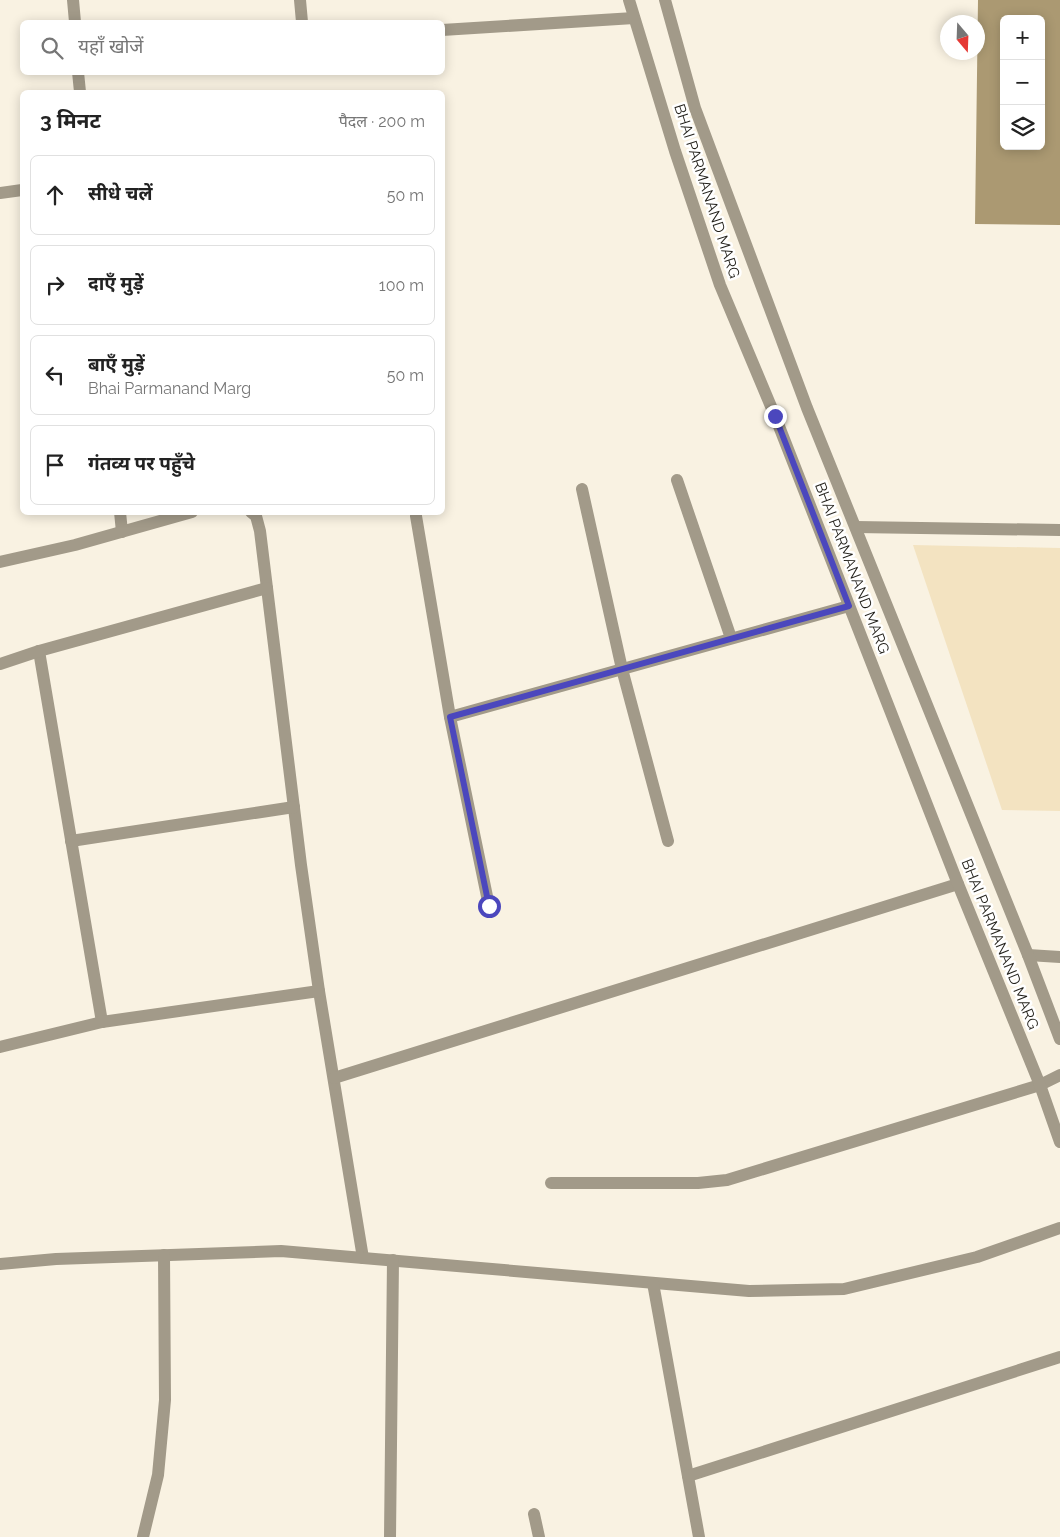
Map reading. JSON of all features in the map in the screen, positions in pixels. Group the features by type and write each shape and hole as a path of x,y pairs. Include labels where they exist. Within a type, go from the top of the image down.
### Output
{"street":[{"path":"73,0 74,20"},
{"path":"300,0 302,20"},
{"name":"BHAI PARMANAND MARG","path":"629,0 675,151 720,285 775,416 958,884 1040,1085 1060,1142"},
{"name":"BHAI PARMANAND MARG","path":"664,0 694,108 804,398 1060,1039"},
{"path":"445,30 634,18"},
{"path":"78,75 80,90"},
{"path":"0,193 20,190"},
{"path":"677,480 731,638"},
{"path":"582,489 622,669 668,841"},
{"path":"120,515 122,532"},
{"path":"0,562 75,545 182,515"},
{"path":"255,515 260,531 319,991 363,1258"},
{"path":"416,516 450,717 489,906"},
{"path":"856,527 1060,530"},
{"path":"0,664 267,588"},
{"path":"450,717 849,606"},
{"path":"39,652 102,1022"},
{"path":"71,841 294,807"},
{"path":"334,1078 958,884"},
{"path":"1028,955 1060,957"},
{"path":"0,1047 102,1022 319,991"},
{"path":"551,1183 698,1183 727,1180 1040,1085 1060,1076"},
{"path":"0,1264 56,1258 281,1251 749,1290 844,1289 977,1257 1060,1228"},
{"path":"143,1537 158,1475 165,1400 164,1255"},
{"path":"390,1537 393,1260"},
{"path":"653,1283 699,1537"},
{"path":"688,1476 1060,1357"},
{"path":"534,1514 539,1537"}],"shaded area":[{"path":"978,0 1060,0 1060,225 975,224 977,60 985,60 985,15 978,15"},
{"path":"913,545 1060,548 1060,811 1002,810"}],"route":[{"path":"489,906 450,717 849,606 775,416"}]}
